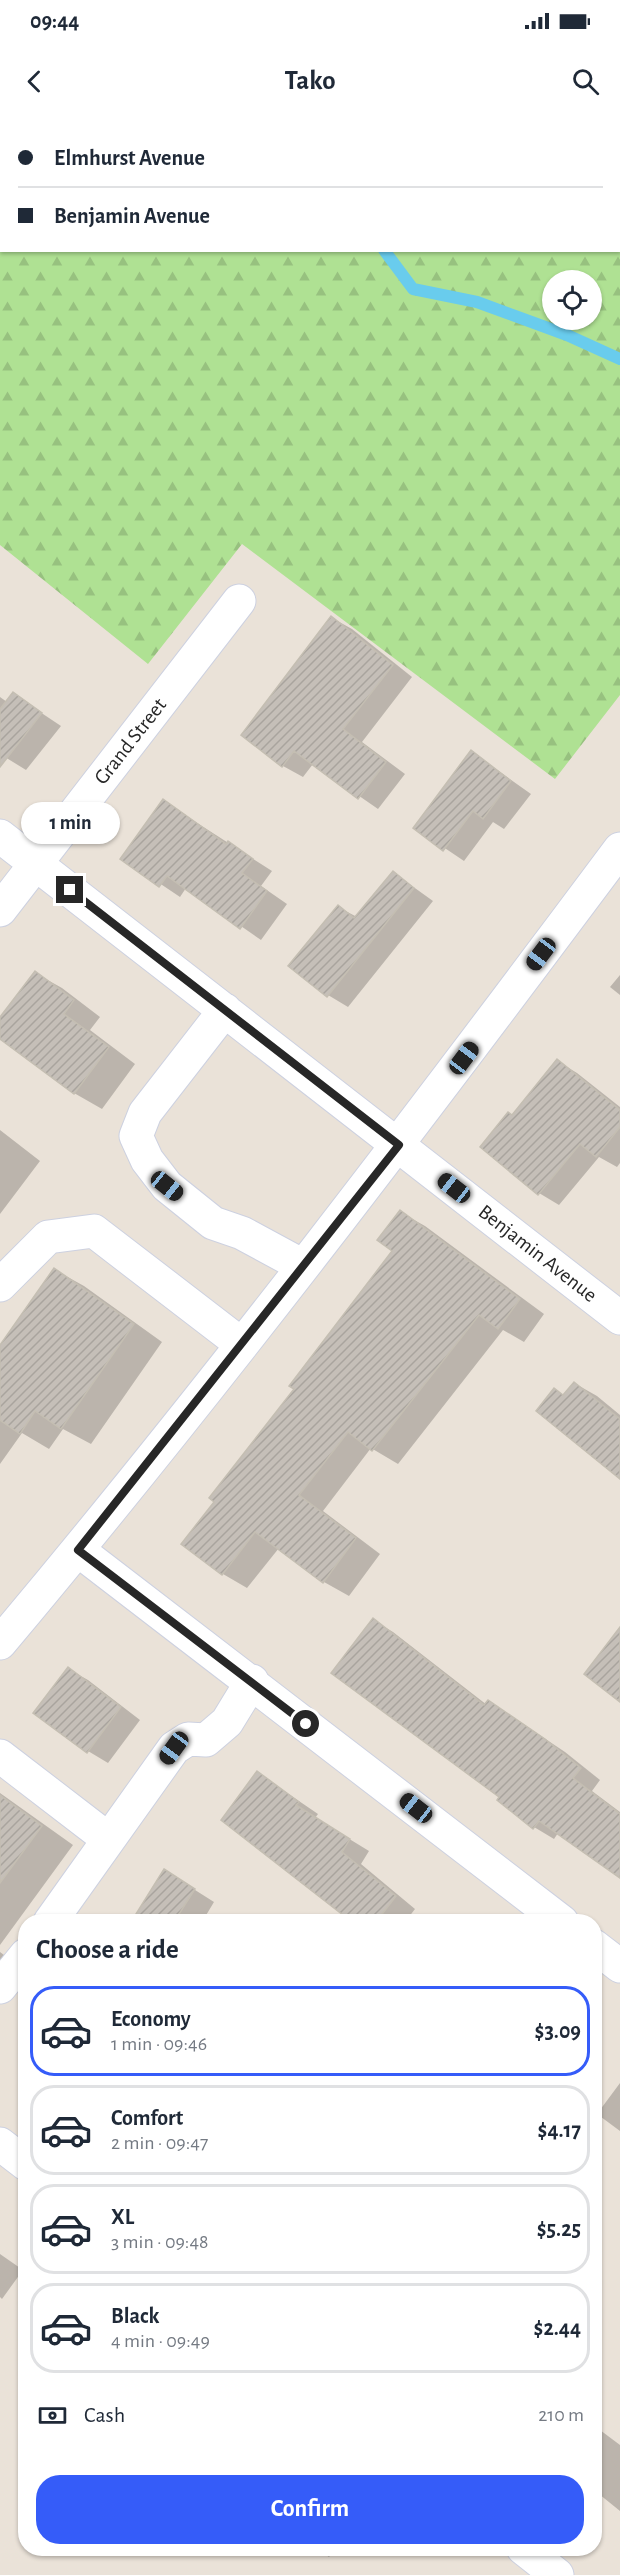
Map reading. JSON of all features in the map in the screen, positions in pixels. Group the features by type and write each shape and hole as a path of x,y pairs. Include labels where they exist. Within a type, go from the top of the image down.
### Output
{"street":[{"name":"Grand Street","path":"0,910 239,601"},
{"name":"Benjamin Avenue","path":"0,836 620,1318"},
{"path":"0,1642 78,1550 399,1145 620,849"},
{"path":"225,1010 145,1113 136,1136 147,1160 167,1186 213,1223 242,1233 303,1266"},
{"path":"0,1285 48,1237 94,1231 241,1344"},
{"path":"78,1550 252,1681 552,1914"},
{"path":"56,1914 174,1748 188,1739 206,1740 227,1722 252,1681"},
{"path":"0,1756 108,1839"},
{"path":"602,1952 620,1966"},
{"path":"0,1987 18,1965"},
{"path":"0,2144 18,2158"},
{"path":"533,2556 557,2575"}],"green space":[{"path":"0,252 620,252 620,695 555,779 242,544 148,664 0,545"}],"building":[{"path":"331,616 393,665 343,729 386,762 358,799 294,751 282,767 241,735"},
{"path":"13,692 42,713 0,767 0,709"},
{"path":"471,750 511,781 483,819 473,811 443,851 413,828"},
{"path":"163,799 226,844 228,841 253,859 242,873 267,891 240,929 167,876 159,887 120,859"},
{"path":"393,871 414,888 327,997 288,966 338,905 354,918"},
{"path":"35,971 74,1000 64,1014 109,1047 74,1094 0,1039 0,1017"},
{"path":"557,1059 620,1110 620,1127 596,1157 580,1144 538,1195 480,1147 508,1112 512,1115"},
{"path":"400,1210 520,1299 498,1329 479,1315 372,1451 348,1432 299,1495 356,1538 323,1583 255,1532 222,1575 181,1544 214,1502 209,1498 294,1389 289,1386 392,1251 377,1240"},
{"path":"54,1268 134,1324 61,1429 35,1411 20,1434 0,1420 0,1345"},
{"path":"574,1382 620,1419 620,1479 536,1411 554,1388 563,1395"},
{"path":"373,1618 484,1705 488,1700 545,1739 581,1768 573,1778 620,1814 620,1878 539,1821 533,1829 497,1800 499,1797 331,1673"},
{"path":"620,1627 620,1702 584,1674"},
{"path":"68,1667 121,1707 87,1753 33,1713"},
{"path":"257,1771 299,1802 296,1805 350,1839 342,1852 396,1896 382,1914 342,1914 221,1820"},
{"path":"0,1795 42,1826 0,1883"},
{"path":"164,1869 195,1889 179,1914 136,1914"}],"waterway":[{"path":"385,252 413,289 477,302 567,335 620,359"}],"route":[{"path":"70,890 399,1145 78,1550 306,1724"}]}
